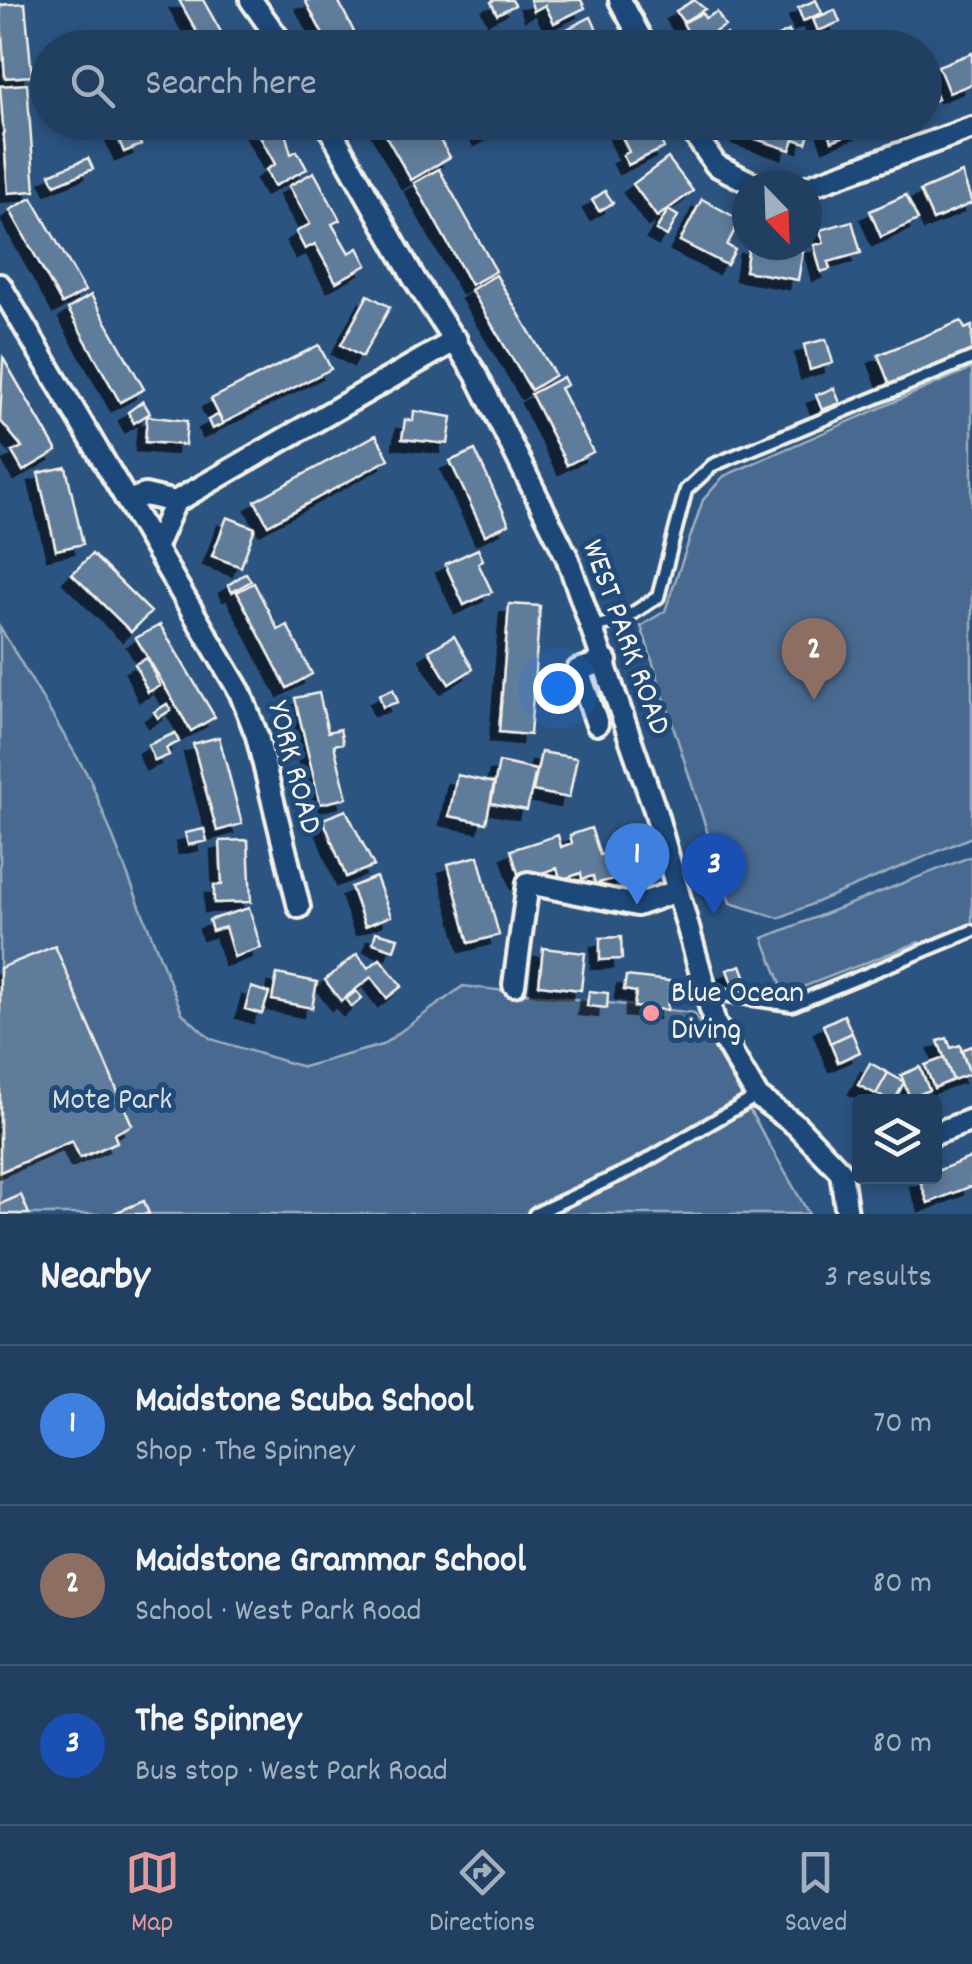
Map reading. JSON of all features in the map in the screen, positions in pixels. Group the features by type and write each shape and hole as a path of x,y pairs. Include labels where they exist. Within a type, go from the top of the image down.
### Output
{"street":[{"path":"251,0 272,30"},
{"path":"620,0 636,30"},
{"path":"942,139 972,128"},
{"name":"WEST PARK ROAD","path":"336,140 415,280 456,340 566,557 606,661 716,1024 756,1096 851,1168"},
{"path":"699,140 716,165 732,173"},
{"path":"822,183 939,140"},
{"name":"YORK ROAD","path":"0,285 130,500 248,711 299,907"},
{"path":"156,546 174,502 456,340"},
{"path":"130,500 145,495 174,502"},
{"path":"597,724 578,670 606,661"},
{"path":"514,985 528,884 638,905 677,891"},
{"path":"942,1131 972,1120"},
{"path":"847,1214 851,1168"}],"lane":[{"path":"594,627 624,619 658,597 686,490 713,465 972,358"},
{"path":"710,994 792,1005 972,931"},
{"path":"535,1214 634,1168 756,1096"}],"green space":[{"path":"972,368 972,837 779,918 730,903 641,626 665,611 703,500 724,476"},
{"name":"Mote Park","path":"0,627 90,779 182,1013 211,1039 303,1067 382,1045 463,986 694,1013 809,1214 0,1214"},
{"path":"972,856 972,929 923,948 919,942 785,994 763,938"}],"building":[{"path":"179,0 203,0 220,30 196,30"},
{"path":"305,0 338,0 353,30 321,30"},
{"path":"512,0 515,5 497,14 491,2"},
{"path":"530,0 581,0 585,8 554,23 545,5 534,11"},
{"path":"694,0 705,9 683,22 676,11"},
{"path":"816,0 822,13 803,21 798,8"},
{"path":"25,3 30,76 5,78 0,5"},
{"path":"835,10 840,22 818,30 813,19"},
{"path":"717,12 725,26 718,30 687,30 683,23 702,13 705,18"},
{"path":"591,17 597,30 565,30"},
{"path":"972,53 972,84 949,93 942,64"},
{"path":"27,84 35,191 8,193 0,86"},
{"path":"119,140 139,140 141,145 124,152"},
{"path":"262,140 287,140 291,154 297,151 307,169 274,186 266,170 275,164"},
{"path":"388,140 440,140 450,157 411,180"},
{"path":"623,140 660,140 664,148 628,165 623,155 629,152"},
{"path":"759,140 794,140 790,150"},
{"path":"88,158 93,169 55,185 50,174"},
{"path":"668,158 693,191 657,217 633,184"},
{"path":"439,169 496,271 471,285 414,183"},
{"path":"314,172 340,220 332,224 349,253 358,248 367,265 336,282 315,244 305,249 296,232 310,224 289,186"},
{"path":"962,173 972,203 933,220 920,191"},
{"path":"605,191 613,203 599,211 592,200"},
{"path":"906,195 918,220 881,237 870,211"},
{"path":"32,198 85,291 62,304 10,210"},
{"path":"702,199 732,216 732,235 727,245 732,248 732,256 727,265 680,241"},
{"path":"668,210 678,216 667,236 656,230"},
{"path":"852,221 861,253 828,262 830,269 821,272 818,260 822,260 822,229"},
{"path":"747,260 801,260 798,280 745,271"},
{"path":"496,275 555,375 531,390 471,290"},
{"path":"91,295 144,389 120,402 68,309"},
{"path":"368,295 390,307 362,357 341,345"},
{"path":"961,321 965,329 972,326 972,356 891,388 878,355"},
{"path":"826,339 833,363 810,370 804,345"},
{"path":"319,345 331,369 223,423 211,399"},
{"path":"3,358 57,451 23,471 12,452 22,447 0,420"},
{"path":"563,377 567,385 560,388 593,452 567,465 531,394"},
{"path":"834,388 840,403 822,410 816,395"},
{"path":"143,401 150,413 134,423 128,412"},
{"path":"414,411 452,417 448,444 402,439 405,420 413,421"},
{"path":"218,415 223,424 212,429 208,420"},
{"path":"147,416 187,421 185,445 145,442"},
{"path":"376,435 389,459 268,525 255,501"},
{"path":"475,450 509,524 485,535 450,461"},
{"path":"66,467 83,544 56,550 38,473"},
{"path":"227,517 255,528 241,567 212,556"},
{"path":"478,549 483,560 478,563 492,592 464,605 445,564"},
{"path":"92,554 151,612 131,632 72,574"},
{"path":"246,573 251,581 232,592 228,585"},
{"path":"254,583 278,630 287,625 312,674 287,688 237,592"},
{"path":"509,604 540,606 530,735 499,732"},
{"path":"160,625 215,717 191,731 136,638"},
{"path":"454,636 473,669 449,684 429,651"},
{"path":"147,658 160,686 148,692 135,664"},
{"path":"393,689 398,702 383,707 379,695"},
{"path":"319,693 328,732 340,729 343,743 334,745 347,798 320,804 295,698"},
{"path":"167,704 171,710 158,718 154,712"},
{"path":"175,733 179,742 166,748 169,755 155,761 148,745"},
{"path":"219,737 242,824 217,831 193,744"},
{"path":"541,752 577,758 569,798 533,791"},
{"path":"499,762 536,770 527,810 491,803"},
{"path":"457,775 494,783 486,823 449,816"},
{"path":"346,810 374,866 346,877 323,819"},
{"path":"591,828 600,855 616,851 624,876 595,884 593,876 582,879 581,873 561,880 557,868 520,880 511,850 558,835 561,847 572,843 570,835"},
{"path":"204,829 207,841 188,845 185,833"},
{"path":"248,840 251,902 214,903 214,885 222,885 220,841"},
{"path":"478,856 499,935 469,943 448,864"},
{"path":"376,877 391,916 365,926 351,887"},
{"path":"249,908 261,948 234,957 225,927 212,931 209,920"},
{"path":"376,932 398,938 394,950 373,943"},
{"path":"621,937 622,959 600,960 600,938"},
{"path":"55,946 132,1125 114,1134 117,1142 80,1158 72,1141 0,1172 0,968"},
{"path":"543,948 585,953 581,990 539,985"},
{"path":"357,954 368,968 380,959 402,986 387,998 371,977 341,1001 325,980"},
{"path":"741,965 749,986 735,991 727,970"},
{"path":"277,974 317,982 312,1008 272,1000"},
{"path":"626,976 670,981 667,1010 634,1007 636,992 624,990"},
{"path":"251,987 269,993 262,1014 245,1009"},
{"path":"356,991 362,998 352,1007 346,999"},
{"path":"589,991 608,993 607,1008 587,1006"},
{"path":"844,1015 852,1033 830,1043 823,1025"},
{"path":"852,1033 860,1052 838,1062 830,1043"},
{"path":"947,1038 951,1048 960,1045 970,1074 953,1080 938,1041"},
{"path":"972,1046 972,1074 970,1074 961,1050"},
{"path":"944,1058 953,1080 934,1088 925,1065"},
{"path":"870,1063 888,1073 876,1094 858,1085"},
{"path":"920,1067 929,1090 908,1094 901,1075"},
{"path":"888,1073 904,1082 898,1094 876,1094"},
{"path":"972,1157 972,1186 928,1203 921,1184 942,1184 942,1169"},
{"path":"21,1195 29,1214 0,1214 0,1204"},
{"path":"144,1201 149,1214 112,1214"}],"place":[{"name":"Maidstone Grammar School","path":"814,700"},
{"name":"Maidstone Scuba School","path":"637,905"},
{"name":"The Spinney","path":"714,915"},
{"name":"Blue Ocean Diving","path":"651,1013"}]}
